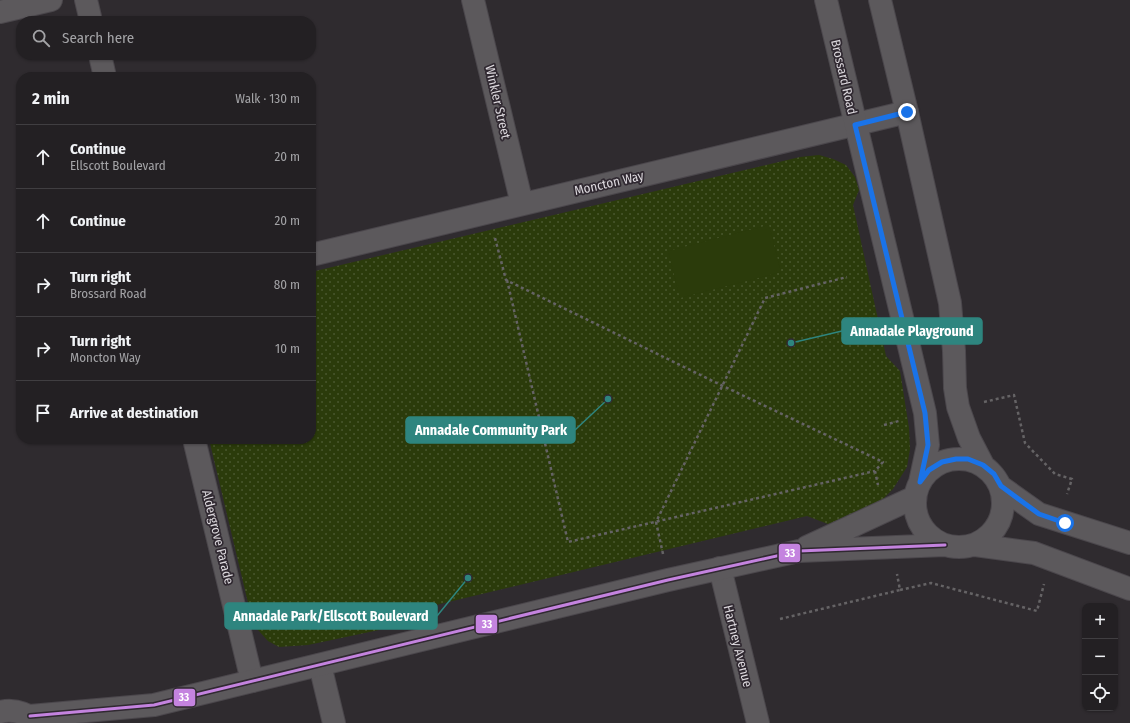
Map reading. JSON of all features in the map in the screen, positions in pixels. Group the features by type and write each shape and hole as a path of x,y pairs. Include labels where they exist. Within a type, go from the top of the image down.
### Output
{"street":[{"path":"0,12 51,0"},
{"path":"86,0 90,16"},
{"name":"Winkler Street","path":"473,0 522,204"},
{"name":"Brossard Road","path":"826,0 925,413 928,445 918,489"},
{"path":"880,0 950,303 955,388 958,408 983,465"},
{"path":"101,60 104,72"},
{"name":"Moncton Way","path":"316,254 907,112"},
{"name":"Aldergrove Parade","path":"195,444 252,681"},
{"path":"945,545 932,538 922,526 916,512 918,489 929,470 942,462 956,459 968,459 983,465 994,474 1001,486 1004,500 1002,514 997,527 987,537 975,545"},
{"path":"1001,486 1039,514 1130,543"},
{"path":"799,551 883,512 918,489"},
{"path":"0,712 18,712 35,719 154,705 668,580 799,551 945,545 960,548 975,545 1034,553 1130,589"},
{"name":"Hartney Avenue","path":"720,568 758,723"},
{"path":"320,665 334,723"},
{"path":"118,723 154,705"}],"path":[{"path":"489,213 568,542 875,471 884,462 723,386 506,280"},
{"path":"668,580 656,522 765,298 847,277"},
{"path":"875,471 883,512"},
{"path":"780,619 900,590 891,548"}],"green space":[{"path":"819,155 833,159 846,165 855,177 859,190 853,205 886,356 900,371 909,428 910,449 907,467 893,489 876,506 861,514 828,524 807,516 390,616 379,630 308,645 279,647 268,641 258,630 250,611 210,444 316,444 316,271 800,157"},
{"path":"769,225 781,272 680,298 668,251"}],"transit line":[{"name":"33","path":"30,716 154,705 668,580 799,551 945,545"}],"place":[{"name":"Annadale Playground","path":"791,343"},
{"name":"Annadale Community Park","path":"608,399"},
{"name":"Annadale Park/Ellscott Boulevard","path":"468,578"}],"route":[{"path":"907,112 855,125 925,413 928,445 920,482 929,470 942,462 956,459 968,459 983,465 994,474 1001,486 1039,514 1065,523"}]}
